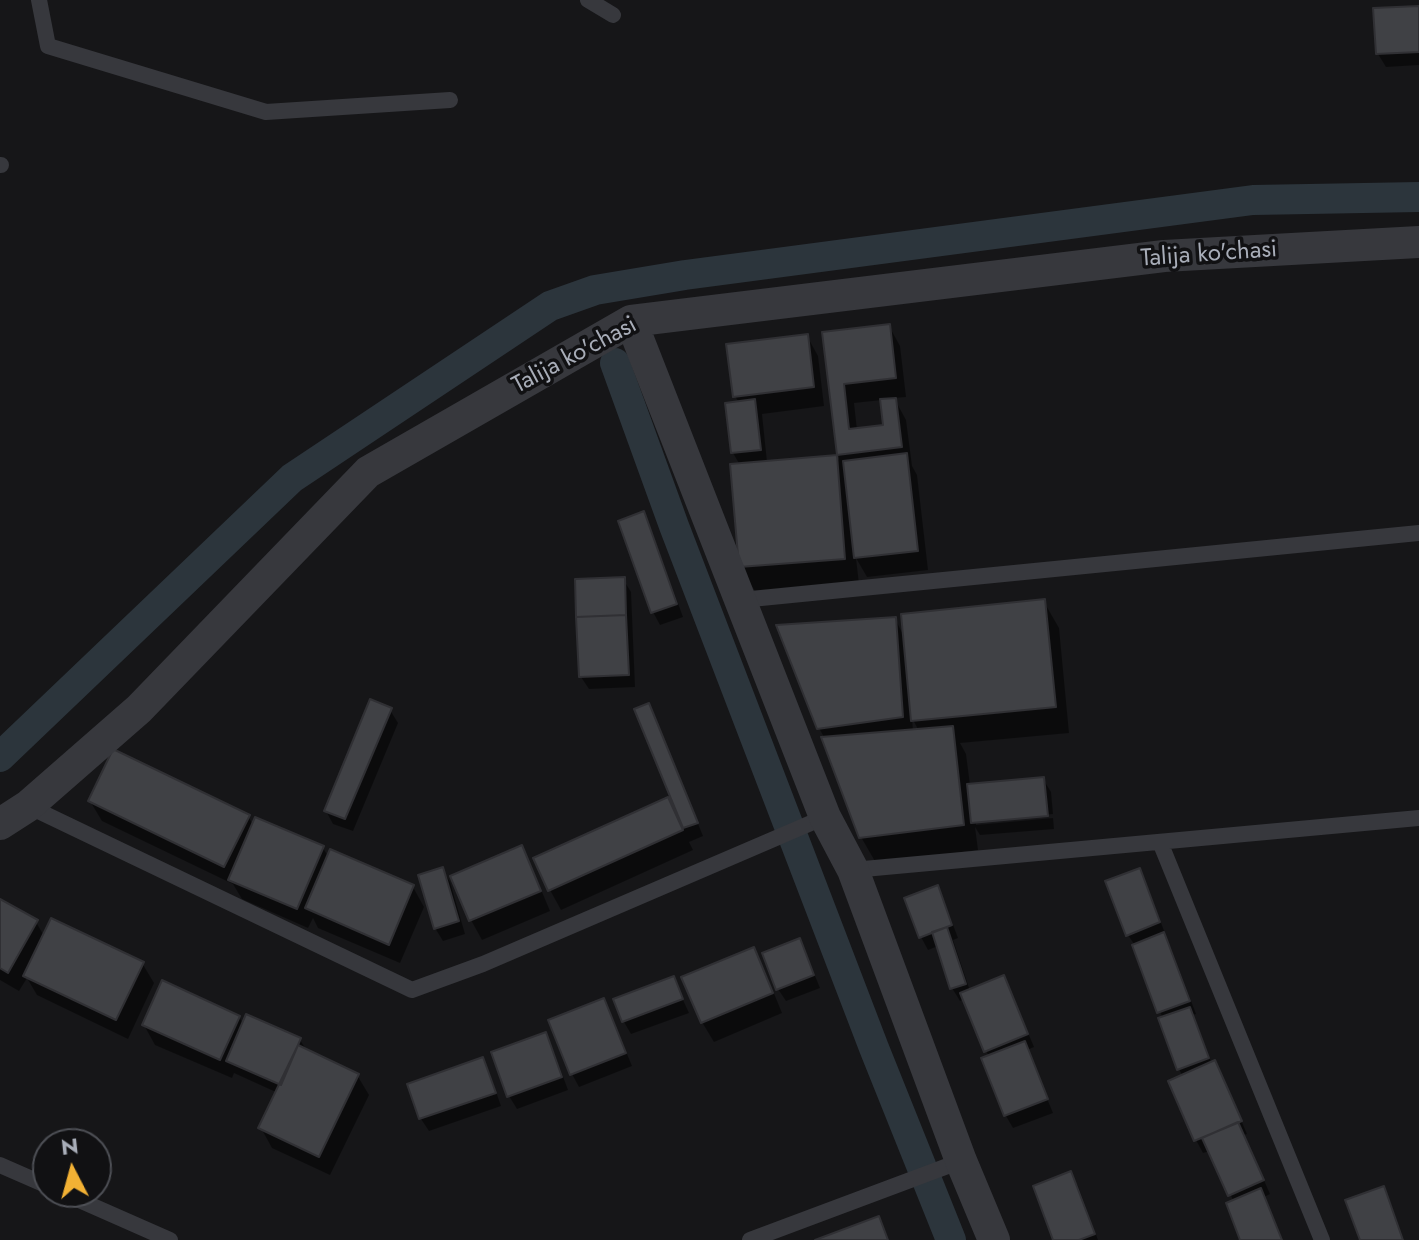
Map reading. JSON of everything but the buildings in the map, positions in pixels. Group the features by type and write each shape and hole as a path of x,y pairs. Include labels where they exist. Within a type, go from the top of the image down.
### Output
{"street":[{"name":"Talija ko'chasi","path":"0,824 28,806 139,709 368,472 631,321 1164,256 1419,242"},
{"path":"631,321 825,817 853,870 961,1161 994,1240"}],"lane":[{"path":"39,0 48,46 266,112 450,100"},
{"path":"588,0 613,15"},
{"path":"741,600 1419,533"},
{"path":"28,806 412,990 483,964 825,817"},
{"path":"853,870 1419,818"},
{"path":"1160,842 1322,1240"},
{"path":"750,1240 961,1161"},
{"path":"0,1165 32,1179"},
{"path":"97,1208 170,1240"}],"waterway":[{"path":"0,757 292,478 550,306 595,290 685,275 1253,200 1419,197"},
{"path":"615,363 674,526 951,1240"}]}
